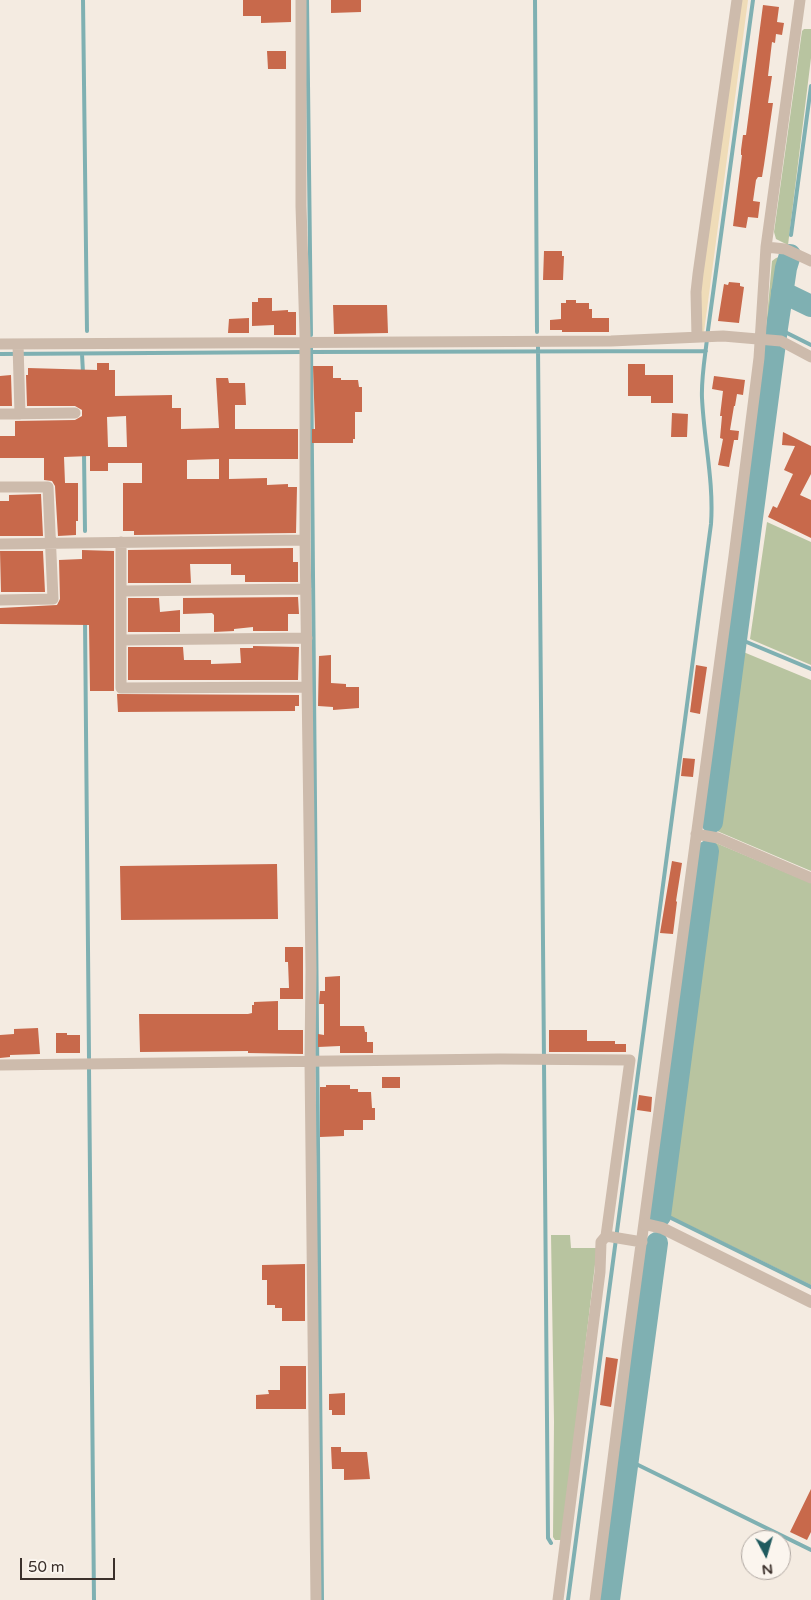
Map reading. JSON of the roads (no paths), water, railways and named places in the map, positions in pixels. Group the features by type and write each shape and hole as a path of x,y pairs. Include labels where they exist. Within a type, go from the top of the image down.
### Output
{"street":[{"path":"301,0 301,206 311,970 316,1061 316,1600"},
{"path":"704,337 696,292 737,0"},
{"path":"595,1600 759,358 770,340 766,247 800,0"},
{"path":"766,247 785,249 811,261"},
{"path":"0,344 18,351 304,348 704,337 770,340 811,357"},
{"path":"18,351 20,414"},
{"path":"0,414 75,413"},
{"path":"0,487 48,487 53,599 0,600"},
{"path":"0,544 305,540"},
{"path":"121,542 121,688 308,687"},
{"path":"122,591 306,589"},
{"path":"122,640 307,638"},
{"path":"696,834 718,838 811,878"},
{"path":"0,1065 544,1059 630,1060 613,1238"},
{"path":"645,1224 662,1228 811,1302"},
{"path":"558,1600 600,1272 601,1242 613,1238 642,1242"}],"waterway":[{"path":"83,0 87,331"},
{"path":"307,0 311,335"},
{"path":"535,0 537,332"},
{"path":"568,1600 711,524 712,508 703,414 702,381 753,0"},
{"path":"791,235 811,86"},
{"path":"712,822 777,328 786,268 790,255"},
{"path":"782,292 811,306"},
{"path":"777,328 811,345"},
{"path":"311,347 322,1600"},
{"path":"538,347 548,1538 551,1543"},
{"path":"310,352 706,351"},
{"path":"0,354 303,352"},
{"path":"82,354 83,373"},
{"path":"84,453 85,531"},
{"path":"85,620 89,1058"},
{"path":"737,638 811,669"},
{"path":"660,1216 708,851"},
{"path":"89,1068 94,1600"},
{"path":"661,1213 811,1287"},
{"path":"609,1600 657,1243"},
{"path":"628,1460 811,1550"}]}
